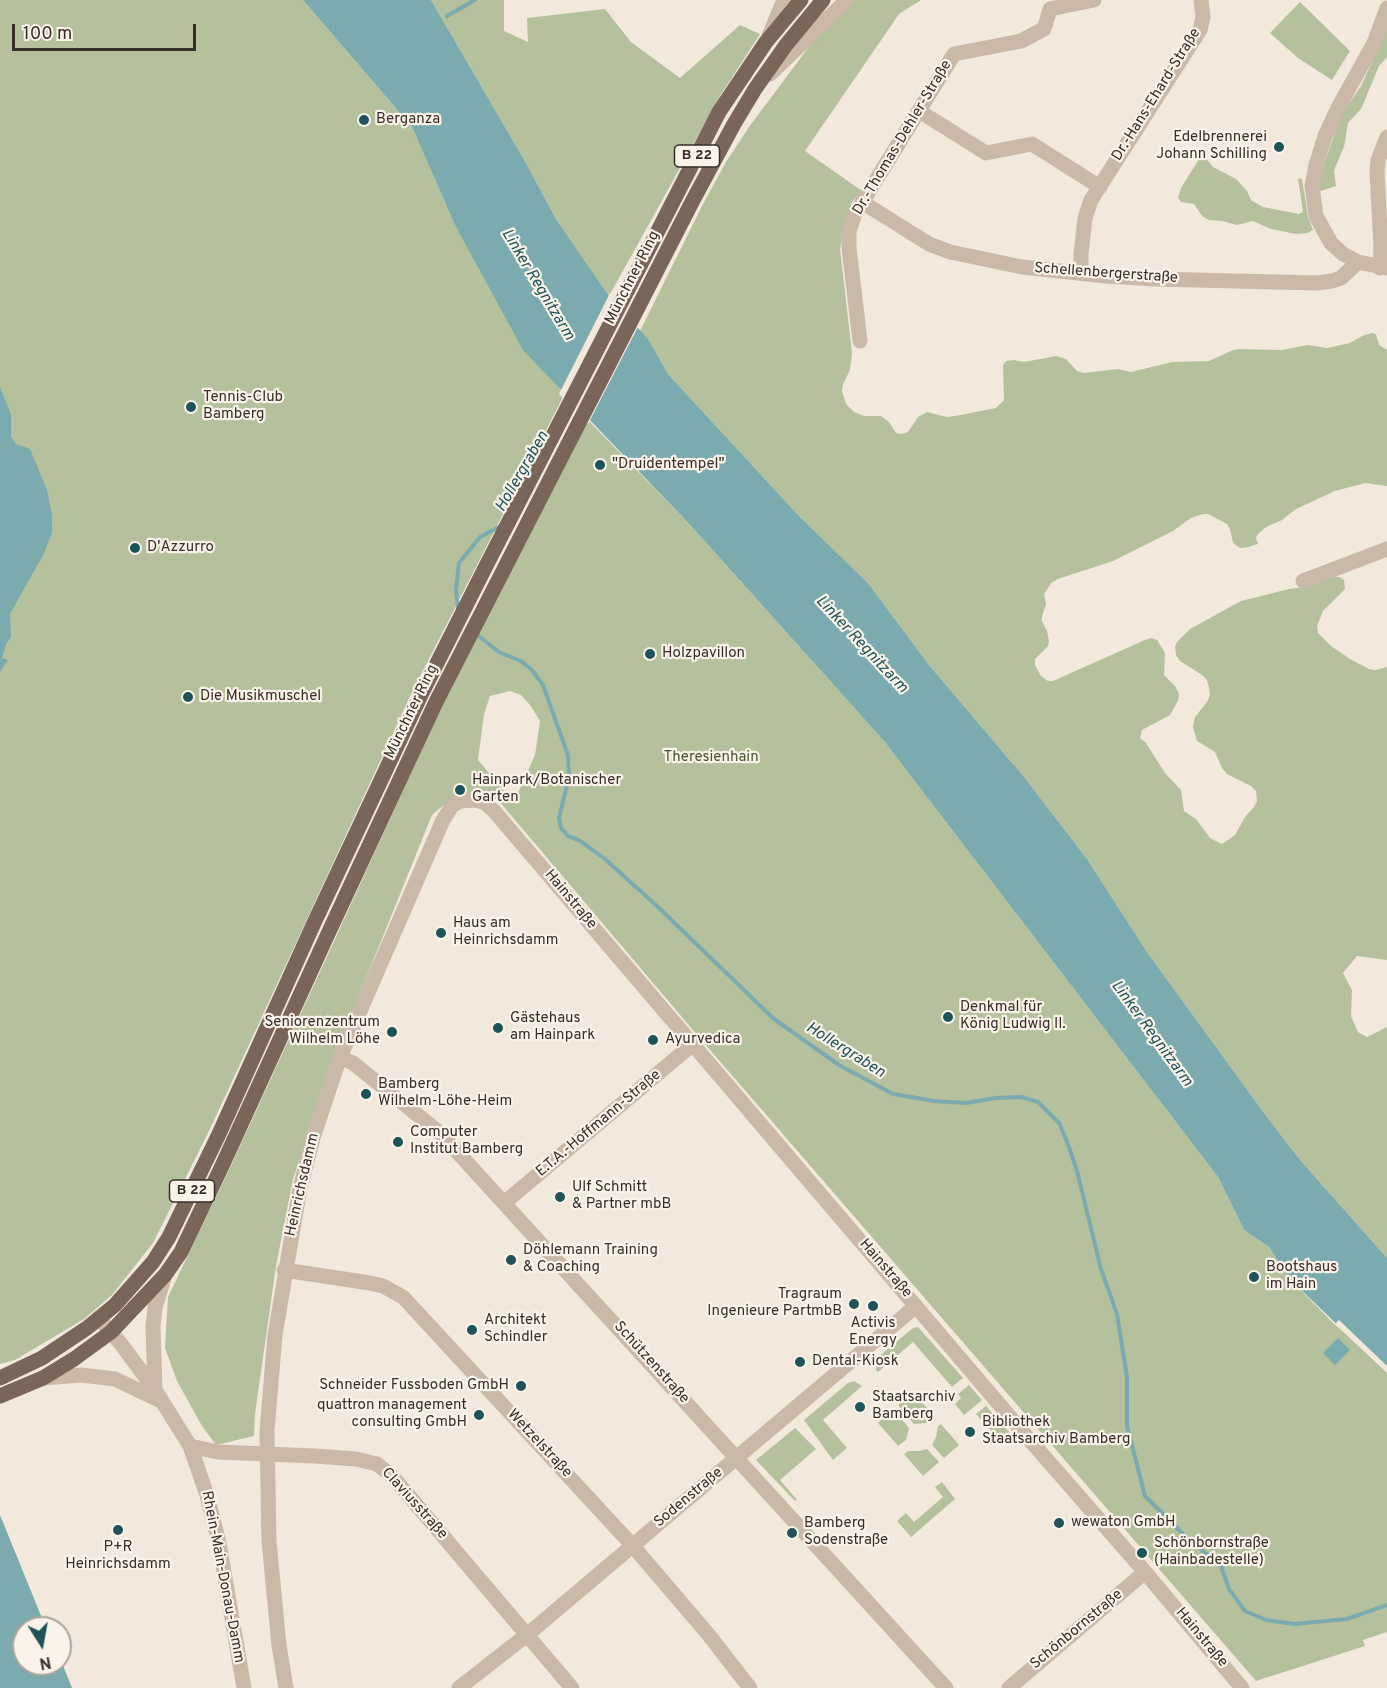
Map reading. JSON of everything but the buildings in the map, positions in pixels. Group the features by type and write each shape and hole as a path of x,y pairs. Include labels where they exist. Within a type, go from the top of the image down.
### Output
{"main road":[{"name":"Münchner Ring","path":"0,1378 42,1358 99,1318 130,1290 170,1237 420,697 719,112 766,42 801,0"},
{"name":"Münchner Ring","path":"0,1396 43,1378 111,1332 165,1275 181,1252 436,702 648,288 710,168 755,89 786,45 823,0"}],"street":[{"path":"766,42 784,0"},
{"path":"755,89 847,0"},
{"name":"Dr.-Thomas-Dehler-Straße","path":"860,341 849,239 852,222 862,202 954,54 1021,41 1044,29 1050,9 1092,0"},
{"name":"Dr.-Hans-Ehard-Straße","path":"1081,273 1084,218 1091,200 1200,30 1203,17 1201,0"},
{"path":"1387,8 1374,43 1329,125 1318,154 1312,186 1316,216 1324,233 1343,254 1358,262 1383,268 1377,173 1378,160 1387,137"},
{"path":"919,111 986,153 1032,144 1100,187"},
{"name":"Schellenbergerstraße","path":"862,202 929,244 950,252 1022,267 1155,279 1317,283 1341,278 1358,262"},
{"path":"1303,581 1387,549"},
{"name":"Heinrichsdamm","path":"286,1688 276,1618 269,1541 267,1455 275,1335 284,1270 302,1178 313,1138 340,1057 443,820 452,806 467,800 485,803 528,850"},
{"name":"Hainstraße","path":"528,850 1242,1688"},
{"name":"E.T.A.-Hoffmann-Straße","path":"504,1203 693,1044"},
{"name":"Schützenstraße","path":"340,1057 354,1063 426,1120 946,1688"},
{"name":"Wetzelstraße","path":"284,1270 370,1282 389,1288 403,1297 632,1545 708,1634 750,1688"},
{"path":"43,1378 81,1375 115,1379 160,1396 153,1326 165,1275"},
{"name":"Sodenstraße","path":"459,1688 528,1634 916,1306"},
{"name":"Rhein-Main-Donau-Damm","path":"99,1318 160,1396 190,1446 207,1495 219,1543 244,1688"},
{"name":"Claviusstraße","path":"190,1446 218,1452 356,1459 377,1464 384,1469 528,1634 572,1688"},
{"name":"Schönbornstraße","path":"1009,1688 1145,1572"}],"green space":[{"path":"0,0 303,0 412,127 454,223 564,395 412,692 210,1129 153,1243 112,1295 84,1319 15,1360 0,1364"},
{"path":"431,0 504,0 504,31 528,42 527,18 605,9 631,42 680,78 740,25 760,34 720,96 609,296 556,219"},
{"path":"855,0 921,0 899,14 805,151 862,191 852,202 840,249 852,353 850,370 842,391 846,404 854,412 864,416 881,416 889,422 896,433 902,434 908,432 918,417 927,412 947,417 996,408 1004,400 1003,365 1006,361 1014,360 1024,362 1056,356 1066,359 1077,371 1084,373 1118,369 1131,372 1172,362 1209,361 1240,349 1282,350 1308,345 1327,348 1350,343 1372,333 1376,334 1379,345 1387,350 1387,486 1365,483 1335,491 1296,509 1282,520 1266,527 1256,538 1258,544 1248,547 1240,548 1233,543 1227,524 1208,514 1203,514 1191,518 1173,531 1113,561 1058,579 1051,583 1044,594 1046,604 1042,621 1049,641 1048,646 1035,659 1035,665 1041,676 1048,681 1053,681 1145,640 1151,638 1157,640 1165,653 1164,675 1175,686 1179,694 1178,701 1170,715 1142,730 1140,738 1146,743 1165,773 1181,790 1184,811 1196,819 1210,838 1222,844 1235,835 1245,817 1254,807 1257,801 1256,791 1227,774 1215,752 1197,741 1193,727 1195,717 1207,702 1210,695 1209,688 1207,680 1202,675 1180,661 1176,655 1177,642 1190,629 1241,601 1304,587 1331,577 1344,580 1345,589 1323,611 1317,626 1318,633 1331,646 1369,669 1387,667 1387,960 1357,956 1343,973 1352,990 1351,1016 1358,1032 1367,1037 1387,1027 1387,1258 1301,1161 1267,1117 1147,952 1087,859 1025,778 929,665 868,583 799,516 668,374 649,340 640,331 726,162 811,44"},
{"path":"1300,2 1350,51 1332,80 1298,58 1270,33"},
{"path":"1387,29 1387,57 1379,66 1361,109 1348,123 1344,147 1334,170 1336,186 1318,192 1319,179 1340,117 1361,86"},
{"path":"1201,156 1206,158 1213,167 1236,179 1247,191 1251,200 1263,207 1299,214 1303,212 1298,178 1302,179 1308,217 1313,230 1296,234 1271,229 1253,221 1237,225 1209,220 1202,216 1194,204 1181,202 1178,198 1181,188"},
{"name":"Theresienhain","path":"588,420 692,527 884,741 1218,1177 1244,1230 1269,1247 1290,1279 1334,1324 1387,1366 1387,1632 1363,1640 1365,1646 1256,1681 698,1036 498,800 473,792 452,798 432,815 335,1055 293,1179 276,1266 255,1414 254,1436 216,1445 202,1426 177,1381 165,1348 168,1297 229,1170 441,708","holes":["510,691 521,695 540,721 535,755 514,802 478,760 484,714 490,696"]},
{"path":"918,1327 963,1378 952,1387 913,1342 878,1372 876,1370 877,1358 913,1328"},
{"path":"854,1381 862,1386 823,1420 847,1448 833,1460 804,1420 848,1383"},
{"path":"969,1385 982,1400 964,1415 955,1404 961,1398 958,1394"},
{"path":"913,1392 934,1416 926,1423 914,1424 898,1405"},
{"path":"986,1406 1012,1435 1002,1443 976,1414"},
{"path":"893,1409 909,1428 906,1440 898,1446 878,1423"},
{"path":"941,1424 959,1445 944,1458 932,1445 938,1426"},
{"path":"795,1428 816,1449 780,1480 797,1500 795,1501 756,1460"},
{"path":"927,1449 939,1462 923,1476 904,1454 908,1451"},
{"path":"942,1482 955,1499 911,1537 897,1521 906,1513 914,1522 943,1497 935,1487"}],"water":[{"name":"Linker Regnitzarm","path":"303,0 431,0 556,219 609,296 649,340 668,374 799,516 868,583 929,665 1025,778 1087,859 1147,952 1267,1117 1301,1161 1387,1258 1387,1373 1290,1279 1269,1247 1244,1230 1218,1177 884,741 692,527 523,350 454,223 412,127"},
{"path":"0,387 11,415 11,437 16,444 30,449 47,490 52,515 52,533 43,555 10,614 11,637 6,644 2,658 8,660 0,672"},
{"path":"1338,1338 1350,1350 1335,1365 1323,1353"},
{"path":"0,1515 41,1616 12,1616 12,1676 67,1676 72,1688 0,1688"}],"pier":[{"path":"610,293 639,325 588,424 559,394"},
{"path":"1339,1320 1387,1366 1387,1373 1335,1324"}],"waterway":[{"path":"447,16 475,0"},
{"name":"Hollergraben","path":"458,609 456,589 459,563 480,537 501,526"},
{"name":"Hollergraben","path":"476,634 499,652 521,661 532,670 543,685 568,755 569,777 559,818 561,828 568,836 579,840 605,859 774,1019 839,1065 893,1094 934,1101 966,1103 1021,1097 1038,1102 1059,1123 1077,1171 1101,1269 1117,1314 1127,1377 1127,1426 1145,1496 1188,1539 1221,1566 1229,1589 1245,1611 1266,1620 1294,1624 1347,1619 1387,1605"}],"place":[{"name":"Berganza","path":"364,120"},
{"name":"Edelbrennerei Johann Schilling","path":"1279,147"},
{"name":"Tennis-Club Bamberg","path":"191,407"},
{"name":"\"Druidentempel\"","path":"600,465"},
{"name":"D'Azzurro","path":"135,548"},
{"name":"Holzpavillon","path":"650,654"},
{"name":"Die Musikmuschel","path":"188,697"},
{"name":"Hainpark/Botanischer Garten","path":"460,790"},
{"name":"Haus am Heinrichsdamm","path":"441,933"},
{"name":"Denkmal für König Ludwig II.","path":"948,1017"},
{"name":"Gästehaus am Hainpark","path":"498,1028"},
{"name":"Seniorenzentrum Wilhelm Löhe","path":"392,1032"},
{"name":"Ayurvedica","path":"653,1040"},
{"name":"Bamberg Wilhelm-Löhe-Heim","path":"366,1094"},
{"name":"Computer Institut Bamberg","path":"398,1142"},
{"name":"Ulf Schmitt & Partner mbB","path":"560,1197"},
{"name":"Döhlemann Training & Coaching","path":"511,1260"},
{"name":"Bootshaus im Hain","path":"1254,1277"},
{"name":"Tragraum Ingenieure PartmbB","path":"854,1304"},
{"name":"Activis Energy","path":"873,1306"},
{"name":"Architekt Schindler","path":"472,1330"},
{"name":"Dental-Kiosk","path":"800,1362"},
{"name":"Schneider Fussboden GmbH","path":"521,1386"},
{"name":"Staatsarchiv Bamberg","path":"860,1407"},
{"name":"quattron management consulting GmbH","path":"479,1415"},
{"name":"Bibliothek Staatsarchiv Bamberg","path":"970,1432"},
{"name":"wewaton GmbH","path":"1059,1523"},
{"name":"P+R Heinrichsdamm","path":"118,1530"},
{"name":"Bamberg Sodenstraße","path":"792,1533"},
{"name":"Schönbornstraße (Hainbadestelle)","path":"1142,1553"}]}
